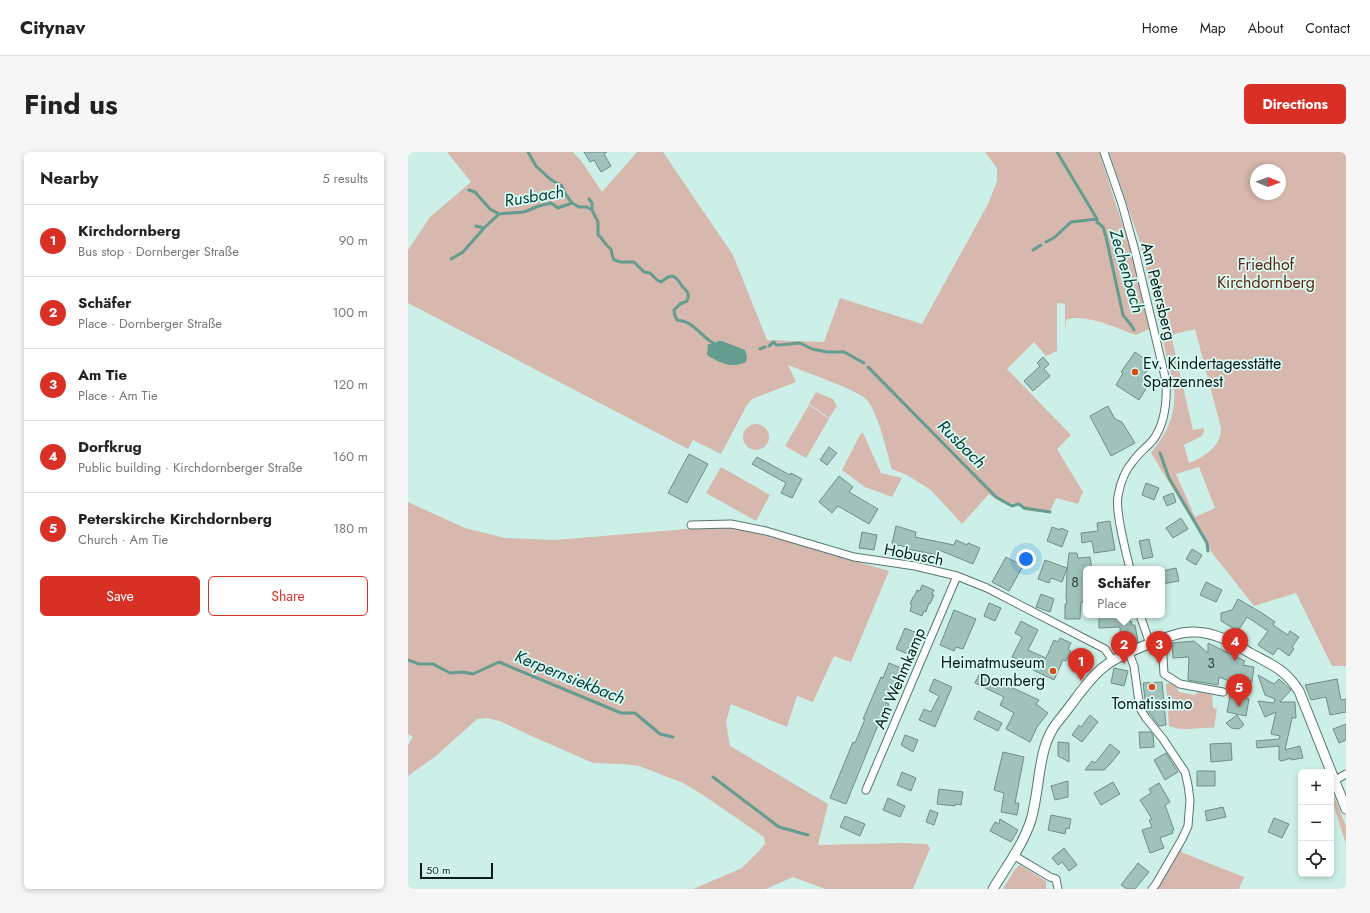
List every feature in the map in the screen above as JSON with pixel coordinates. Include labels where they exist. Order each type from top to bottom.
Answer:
[{"type":"street","name":"Am Petersberg","points":[[1104,152],[1122,204],[1136,252],[1167,390],[1164,414],[1160,427],[1153,439],[1132,461],[1121,480],[1117,498],[1120,522],[1129,566]]},
{"type":"street","name":"Hobusch","points":[[691,525],[731,524],[766,531],[854,557],[915,566],[957,576],[987,588],[1105,649],[1113,661]]},
{"type":"street","name":"Am Wehmkamp","points":[[866,790],[957,576]]},
{"type":"street","points":[[1141,618],[1150,644]]},
{"type":"street","points":[[993,889],[1025,835],[1031,820],[1045,746],[1051,731],[1096,674],[1104,667],[1113,661],[1162,639],[1182,632],[1192,631],[1211,634],[1238,646],[1283,671],[1299,691],[1330,769]]},
{"type":"street","points":[[1162,639],[1164,674],[1180,684],[1223,692]]},
{"type":"street","points":[[1129,654],[1134,666],[1141,710],[1185,772],[1190,800],[1188,826],[1182,839],[1152,889]]},
{"type":"street","points":[[1346,774],[1334,780],[1346,809]]},
{"type":"street","points":[[1013,855],[1056,879],[1058,889]]},
{"type":"green space","points":[[447,152],[573,152],[582,162],[602,192],[637,152],[663,152],[733,255],[767,340],[824,342],[840,298],[922,324],[988,204],[997,181],[997,168],[985,152],[1099,152],[1133,257],[1149,329],[1136,335],[1101,322],[1082,318],[1073,318],[1066,320],[1065,330],[1065,304],[1057,303],[1057,351],[1046,356],[1034,342],[1007,369],[1071,435],[1057,449],[1083,492],[1078,504],[1056,498],[1050,512],[1037,512],[1024,510],[1020,504],[1002,503],[989,494],[962,524],[931,490],[907,475],[892,469],[879,423],[867,400],[862,396],[830,381],[788,365],[796,382],[752,399],[747,405],[721,454],[693,440],[688,449],[408,303],[408,250],[430,217],[471,182]]},
{"type":"green space","name":"Friedhof Kirchdornberg","points":[[1109,152],[1346,152],[1346,666],[1332,666],[1296,593],[1254,606],[1213,554],[1151,453],[1162,438],[1170,423],[1174,407],[1174,388],[1140,242]],"holes":[[[1195,329],[1221,428],[1218,440],[1211,450],[1201,458],[1189,463],[1184,445],[1202,436],[1204,428],[1193,430],[1171,335]],[[1199,467],[1215,508],[1195,517],[1176,474]]]},
{"type":"green space","points":[[816,392],[833,399],[837,406],[829,418],[809,404]]},
{"type":"green space","points":[[809,405],[829,419],[806,458],[785,446]]},
{"type":"green space","points":[[756,424],[765,428],[769,437],[765,446],[756,450],[747,446],[743,437],[747,428]]},
{"type":"green space","points":[[861,433],[863,433],[881,473],[902,478],[892,497],[865,487],[842,470]]},
{"type":"green space","points":[[721,467],[770,495],[756,521],[706,493]]},
{"type":"green space","points":[[408,502],[465,528],[505,538],[555,540],[699,528],[730,527],[800,545],[889,571],[851,662],[834,656],[813,702],[797,696],[787,727],[731,704],[726,722],[730,746],[828,804],[818,845],[901,843],[927,844],[930,848],[913,889],[825,889],[793,877],[766,889],[693,889],[742,868],[765,844],[764,837],[683,783],[639,766],[593,763],[500,721],[486,718],[477,719],[436,756],[408,776],[408,745],[413,737],[408,734]]},
{"type":"green space","points":[[1170,683],[1176,686],[1179,692],[1195,695],[1198,692],[1212,695],[1213,708],[1217,709],[1214,728],[1180,729],[1169,726],[1166,684]]},
{"type":"green space","points":[[1334,796],[1346,826],[1346,844],[1334,806]]},
{"type":"green space","points":[[1187,835],[1181,852],[1244,877],[1239,889],[1156,889]]},
{"type":"green space","points":[[1020,865],[1046,881],[1046,889],[1003,889],[1015,869]]},
{"type":"shaded area","points":[[718,341],[722,341],[745,350],[747,357],[746,362],[730,365],[707,355],[708,344],[714,344]]},
{"type":"building","points":[[584,152],[607,152],[604,154],[611,166],[601,172],[594,160],[590,162]]},
{"type":"building","points":[[1135,352],[1145,359],[1143,363],[1149,367],[1142,379],[1149,384],[1139,400],[1116,385],[1123,373],[1121,372]]},
{"type":"building","points":[[1043,357],[1049,364],[1044,369],[1050,376],[1033,391],[1024,381],[1040,366],[1037,363]]},
{"type":"building","points":[[1108,406],[1115,419],[1122,422],[1135,443],[1111,456],[1090,416]]},
{"type":"building","points":[[829,447],[837,453],[827,465],[820,460]]},
{"type":"building","points":[[689,454],[708,464],[687,503],[668,493]]},
{"type":"building","points":[[757,457],[790,475],[791,473],[802,479],[792,498],[781,493],[786,483],[752,464]]},
{"type":"building","points":[[839,476],[853,487],[849,492],[878,509],[869,524],[838,506],[832,513],[819,502]]},
{"type":"building","points":[[1146,483],[1159,488],[1154,500],[1142,495]]},
{"type":"building","points":[[1173,493],[1176,502],[1167,506],[1163,497]]},
{"type":"building","points":[[1181,518],[1188,529],[1173,538],[1166,528]]},
{"type":"building","points":[[1110,521],[1115,550],[1094,553],[1092,541],[1082,543],[1081,533],[1098,531],[1097,523]]},
{"type":"building","points":[[896,526],[916,532],[915,537],[954,545],[956,540],[967,545],[968,543],[980,548],[973,564],[939,550],[938,555],[907,549],[907,547],[892,544]]},
{"type":"building","points":[[1052,527],[1060,530],[1061,528],[1068,531],[1062,547],[1047,541]]},
{"type":"building","points":[[862,532],[877,535],[874,550],[859,548]]},
{"type":"building","points":[[1149,539],[1153,557],[1143,559],[1139,541]]},
{"type":"building","points":[[1192,549],[1202,555],[1196,565],[1186,559]]},
{"type":"building","points":[[1069,553],[1077,553],[1078,558],[1090,557],[1092,566],[1083,566],[1083,602],[1081,602],[1080,619],[1065,619],[1065,604],[1067,604],[1067,570]]},
{"type":"building","points":[[1006,557],[1023,566],[1009,591],[992,582]]},
{"type":"building","points":[[1045,560],[1067,568],[1062,582],[1051,578],[1049,583],[1038,579]]},
{"type":"building","points":[[1176,568],[1179,581],[1165,583],[1165,570]]},
{"type":"building","points":[[1206,582],[1222,590],[1216,602],[1200,595]]},
{"type":"building","points":[[922,585],[934,590],[932,595],[934,595],[926,612],[924,611],[922,616],[910,611],[912,605],[910,604],[917,590],[920,591]]},
{"type":"building","points":[[1041,594],[1054,599],[1050,612],[1036,607]]},
{"type":"building","points":[[1238,599],[1275,622],[1273,625],[1288,635],[1290,631],[1299,637],[1292,647],[1294,649],[1289,656],[1278,648],[1273,655],[1258,645],[1268,631],[1247,617],[1238,631],[1221,621],[1221,613],[1232,610]]},
{"type":"building","points":[[989,603],[1001,608],[995,621],[984,616]]},
{"type":"building","points":[[954,610],[976,619],[963,649],[956,647],[954,651],[940,645]]},
{"type":"building","points":[[1099,618],[1131,618],[1131,625],[1135,625],[1138,642],[1121,645],[1120,627],[1099,628]]},
{"type":"building","points":[[1021,621],[1038,630],[1028,650],[1046,658],[1054,640],[1058,642],[1060,638],[1071,643],[1068,649],[1071,651],[1066,661],[1063,660],[1054,680],[1033,670],[1034,668],[1012,657],[1022,637],[1015,633]]},
{"type":"building","points":[[905,628],[917,633],[911,651],[910,650],[908,654],[896,649]]},
{"type":"building","points":[[1194,641],[1208,653],[1208,643],[1245,661],[1243,665],[1254,667],[1252,682],[1248,682],[1247,688],[1219,677],[1218,685],[1188,680],[1189,657],[1173,658],[1172,643]]},
{"type":"building","points":[[889,663],[901,668],[886,703],[889,704],[880,726],[878,725],[846,804],[830,798],[853,742],[855,743],[865,719],[863,719],[881,677],[883,678]]},
{"type":"building","points":[[1114,668],[1128,671],[1124,686],[1111,683]]},
{"type":"building","points":[[980,673],[1039,700],[1036,704],[1048,713],[1037,727],[1030,742],[1006,729],[1014,713],[1000,705],[1004,697],[975,683]]},
{"type":"building","points":[[1258,675],[1274,684],[1279,679],[1291,690],[1280,702],[1295,702],[1296,718],[1292,718],[1285,750],[1300,746],[1303,758],[1291,760],[1291,758],[1282,761],[1279,760],[1279,746],[1257,748],[1256,741],[1279,739],[1280,736],[1271,734],[1276,712],[1265,717],[1258,701],[1274,703],[1275,699],[1265,695]]},
{"type":"building","points":[[934,679],[952,687],[935,727],[919,720],[924,709],[931,712],[939,696],[929,691]]},
{"type":"building","points":[[1337,679],[1341,700],[1346,699],[1346,712],[1330,715],[1326,697],[1311,700],[1305,685]]},
{"type":"building","points":[[1162,682],[1166,725],[1159,726],[1146,708],[1143,683]]},
{"type":"building","points":[[1230,696],[1249,699],[1246,716],[1227,712]]},
{"type":"building","points":[[978,711],[1002,723],[998,731],[974,719]]},
{"type":"building","points":[[1090,715],[1098,722],[1082,742],[1072,735],[1079,725],[1081,727]]},
{"type":"building","points":[[1237,715],[1244,725],[1239,729],[1231,728],[1226,723]]},
{"type":"building","points":[[1346,724],[1346,740],[1339,743],[1333,729]]},
{"type":"building","points":[[1139,732],[1151,732],[1153,735],[1154,747],[1140,748]]},
{"type":"building","points":[[905,735],[918,740],[913,752],[901,745]]},
{"type":"building","points":[[1058,742],[1069,743],[1069,762],[1058,756]]},
{"type":"building","points":[[1231,743],[1232,760],[1211,762],[1210,744]]},
{"type":"building","points":[[1110,744],[1120,752],[1110,764],[1104,770],[1085,770],[1092,761],[1095,763]]},
{"type":"building","points":[[1003,752],[1024,757],[1015,803],[1019,803],[1017,815],[1001,812],[1004,793],[994,790]]},
{"type":"building","points":[[1166,753],[1178,772],[1165,780],[1154,760]]},
{"type":"building","points":[[1197,771],[1215,771],[1215,786],[1197,786]]},
{"type":"building","points":[[902,772],[916,778],[911,791],[897,785]]},
{"type":"building","points":[[1068,781],[1068,797],[1055,800],[1051,786]]},
{"type":"building","points":[[1113,782],[1120,794],[1101,805],[1094,793]]},
{"type":"building","points":[[1159,783],[1170,802],[1165,805],[1174,830],[1172,831],[1173,833],[1160,838],[1164,848],[1150,853],[1142,830],[1152,827],[1149,820],[1152,819],[1140,800],[1151,793],[1149,789]]},
{"type":"building","points":[[939,789],[963,792],[961,805],[955,804],[955,806],[937,804]]},
{"type":"building","points":[[888,798],[905,806],[900,817],[883,810]]},
{"type":"building","points":[[1223,807],[1226,817],[1207,821],[1205,811]]},
{"type":"building","points":[[930,810],[938,813],[934,825],[926,822]]},
{"type":"building","points":[[1051,815],[1071,819],[1069,829],[1066,828],[1065,834],[1048,830]]},
{"type":"building","points":[[845,816],[865,824],[860,836],[840,827]]},
{"type":"building","points":[[1274,818],[1289,824],[1282,838],[1268,832]]},
{"type":"building","points":[[1000,819],[1018,830],[1011,842],[990,831],[995,822],[999,824]]},
{"type":"building","points":[[1064,848],[1077,865],[1069,871],[1062,862],[1058,865],[1052,858]]},
{"type":"building","points":[[1138,863],[1149,872],[1135,889],[1127,889],[1121,885]]},
{"type":"waterway","name":"Rusbach","points":[[528,152],[536,166],[550,179],[562,186],[564,192],[572,203],[579,207],[587,207],[592,210],[598,222],[598,235],[611,249],[614,260],[621,262],[634,262],[644,272],[650,273],[661,282],[668,277],[673,276],[677,279],[688,292],[687,301],[680,304],[674,310],[677,320],[689,323],[707,339],[717,345]]},
{"type":"waterway","name":"Zechenbach","points":[[1057,152],[1097,219],[1097,222],[1103,227],[1123,315],[1134,330]]},
{"type":"waterway","name":"Rusbach","points":[[469,190],[475,192],[490,209],[499,214]]},
{"type":"waterway","name":"Rusbach","points":[[589,199],[592,203],[592,210]]},
{"type":"waterway","name":"Rusbach","points":[[451,259],[463,252],[484,228],[499,214],[524,212],[551,203],[558,208],[572,203]]},
{"type":"waterway","name":"Zechenbach","points":[[1046,242],[1055,237],[1071,222],[1097,219]]},
{"type":"waterway","name":"Rusbach","points":[[476,226],[484,228]]},
{"type":"waterway","name":"Zechenbach","points":[[1033,250],[1041,245]]},
{"type":"waterway","name":"Rusbach","points":[[769,346],[774,342],[776,345],[800,343],[812,349],[827,352],[844,352],[864,363]]},
{"type":"waterway","name":"Rusbach","points":[[760,349],[765,347]]},
{"type":"waterway","name":"Rusbach","points":[[868,367],[996,497],[1012,506],[1019,504],[1024,508],[1050,512]]},
{"type":"waterway","name":"Zechenbach","points":[[1160,453],[1169,478],[1207,543],[1208,551]]},
{"type":"waterway","name":"Kerpernsiekbach","points":[[408,660],[419,664],[433,664],[450,673],[463,672],[473,674],[499,662],[621,713],[635,713],[660,734],[673,737]]},
{"type":"waterway","name":"Kerpernsiekbach","points":[[713,777],[779,827],[808,835]]},
{"type":"place","name":"Ev. Kindertagesstätte Spatzennest","points":[[1135,372]]},
{"type":"place","name":"Dorfkrug","points":[[1235,661]]},
{"type":"place","name":"Schäfer","points":[[1124,664]]},
{"type":"place","name":"Am Tie","points":[[1159,664]]},
{"type":"place","name":"Heimatmuseum Dornberg","points":[[1053,671]]},
{"type":"place","name":"Kirchdornberg","points":[[1081,681]]},
{"type":"place","name":"Tomatissimo","points":[[1152,687]]},
{"type":"place","name":"Peterskirche Kirchdornberg","points":[[1239,707]]}]
